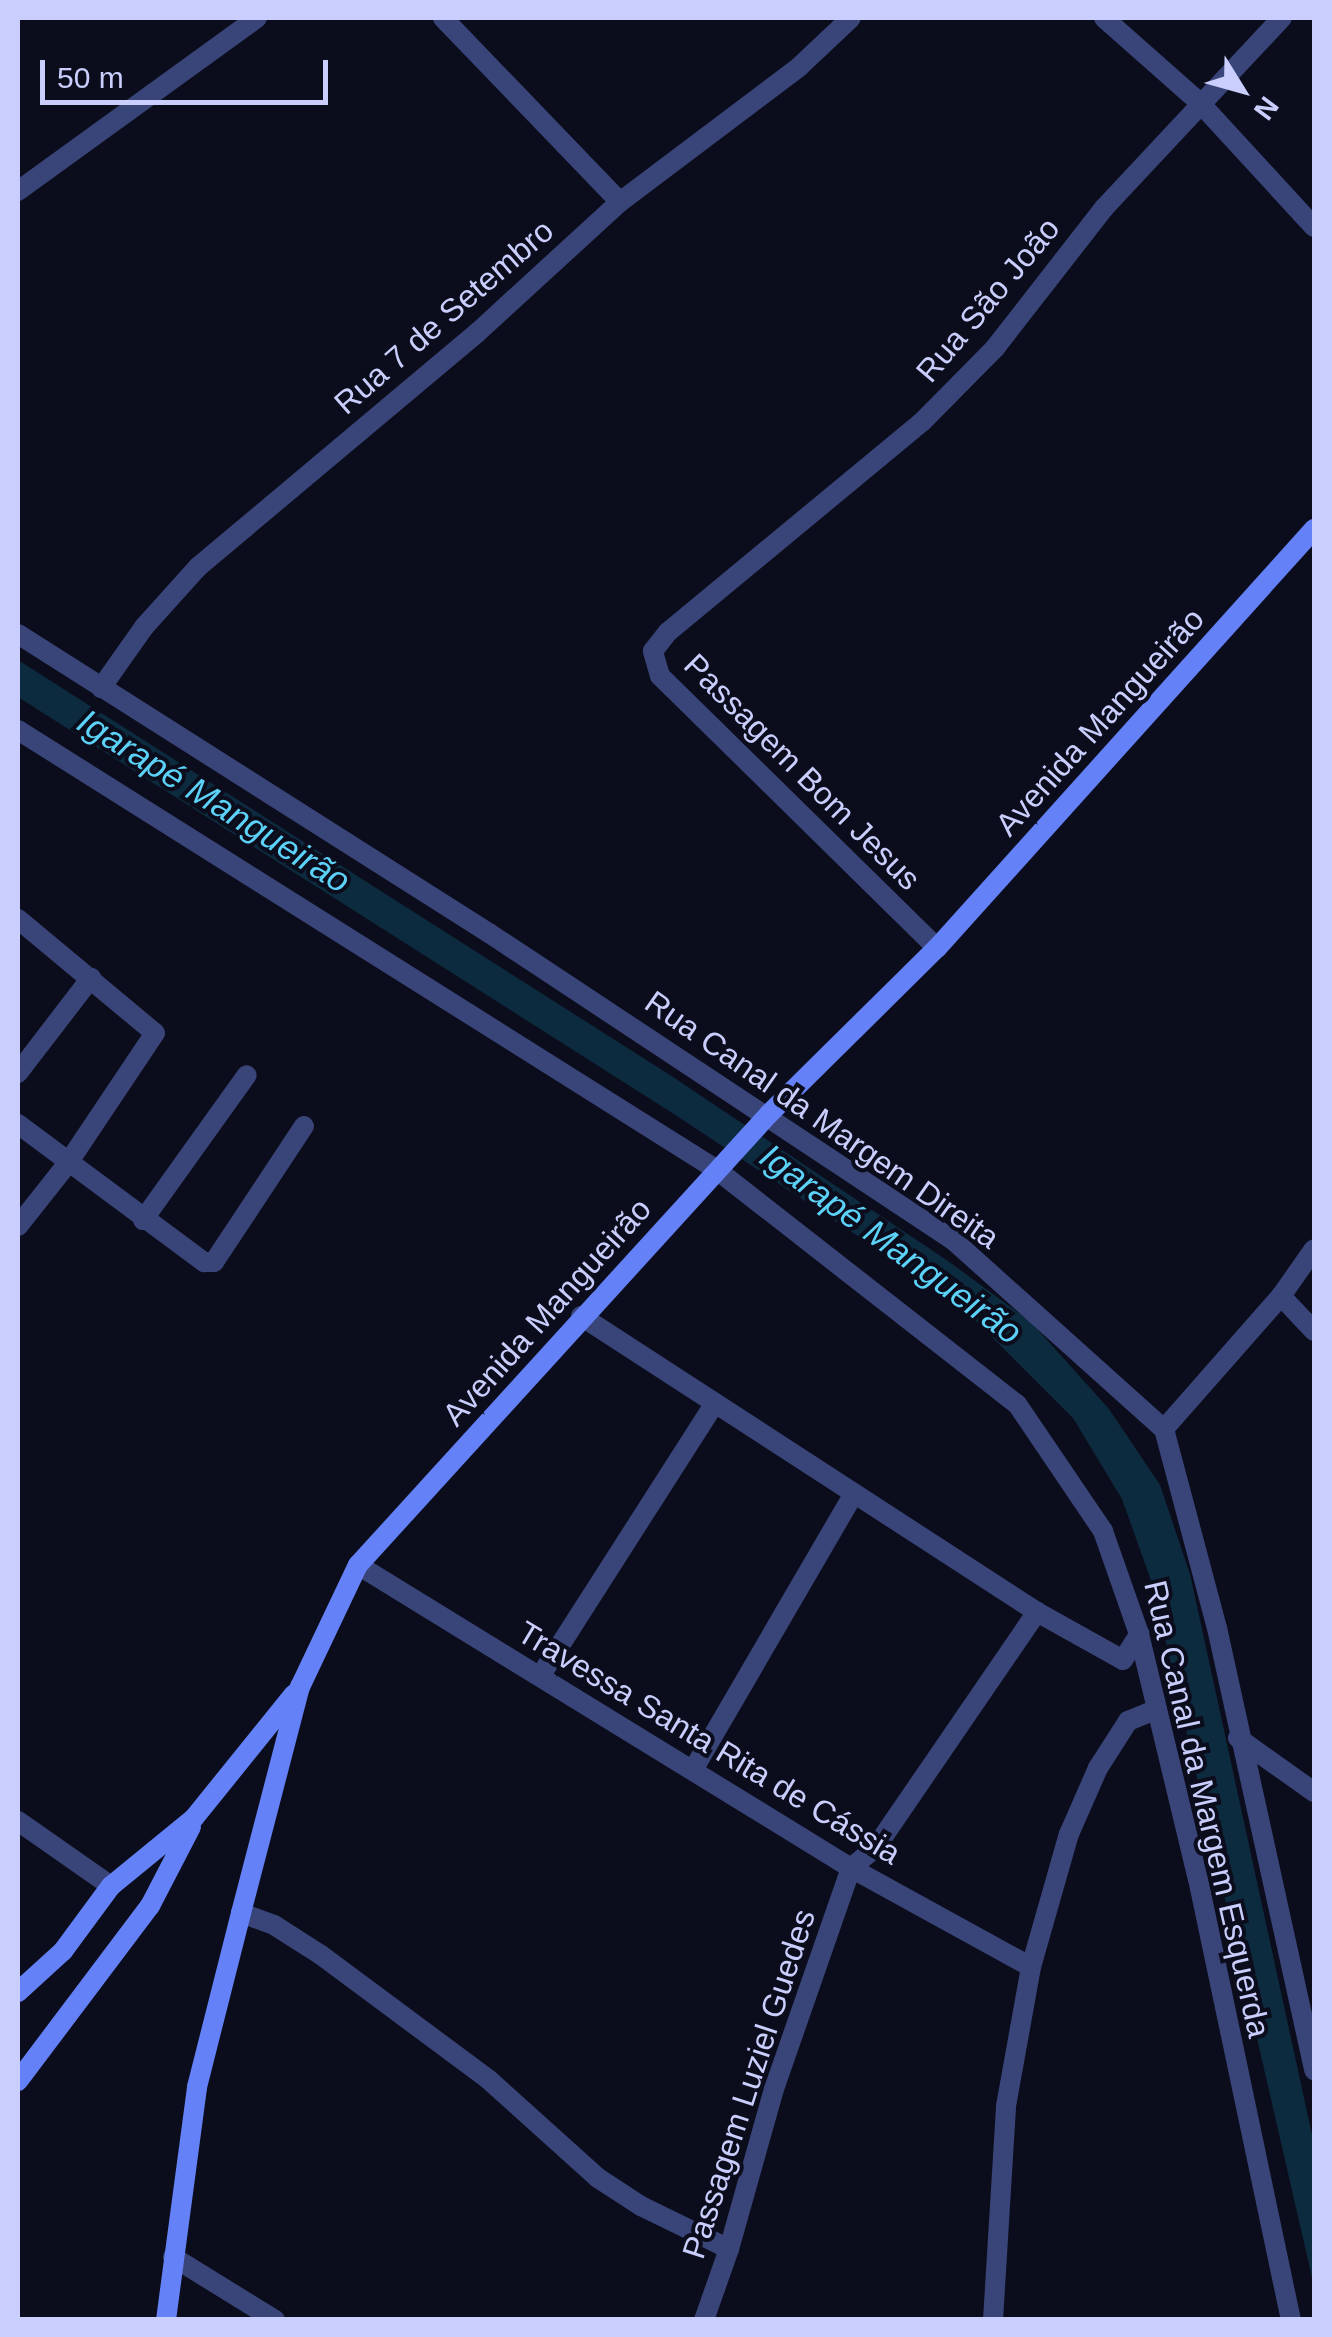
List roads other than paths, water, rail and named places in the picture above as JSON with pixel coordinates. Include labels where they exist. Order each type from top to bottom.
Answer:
[{"type":"street","points":[[18,191],[257,18]]},
{"type":"street","points":[[443,18],[620,202]]},
{"type":"street","name":"Rua 7 de Setembro","points":[[100,688],[144,626],[198,567],[478,332],[620,202],[799,66],[851,18]]},
{"type":"street","points":[[1104,18],[1200,104],[1314,227]]},
{"type":"street","name":"Rua São João","points":[[668,632],[922,422],[996,348],[1104,208],[1282,18]]},
{"type":"street","name":"Avenida Mangueirão","points":[[166,2320],[197,2087],[241,1913],[300,1686],[358,1566],[581,1316],[769,1114],[937,948],[1314,529]]},
{"type":"street","name":"Passagem Bom Jesus","points":[[668,632],[653,652],[653,665],[660,676],[937,948]]},
{"type":"street","name":"Rua Canal da Margem Direita","points":[[18,634],[769,1114],[953,1240],[1164,1430]]},
{"type":"street","name":"Rua Canal da Margem Esquerda","points":[[18,730],[717,1170],[1017,1404],[1103,1531],[1140,1634],[1291,2320]]},
{"type":"street","points":[[18,920],[155,1032],[68,1164],[18,1226]]},
{"type":"street","points":[[18,1073],[91,978]]},
{"type":"street","points":[[144,1220],[247,1074]]},
{"type":"street","points":[[18,1124],[198,1262],[214,1262],[304,1126]]},
{"type":"street","points":[[1314,1249],[1281,1296],[1164,1430],[1208,1589],[1314,2071]]},
{"type":"street","points":[[1281,1296],[1314,1331]]},
{"type":"street","points":[[581,1316],[1037,1612],[1122,1660],[1140,1634]]},
{"type":"street","points":[[541,1675],[716,1403]]},
{"type":"street","points":[[693,1770],[854,1493]]},
{"type":"street","name":"Travessa Santa Rita de Cássia","points":[[358,1566],[851,1868],[1031,1967]]},
{"type":"street","points":[[851,1868],[876,1847],[1037,1612]]},
{"type":"street","points":[[18,2081],[150,1906],[199,1812],[300,1686]]},
{"type":"street","points":[[993,2320],[1006,2106],[1031,1967],[1069,1834],[1098,1768],[1128,1721],[1157,1709]]},
{"type":"street","points":[[1238,1738],[1314,1792]]},
{"type":"street","points":[[18,1992],[63,1951],[111,1886],[199,1812]]},
{"type":"street","points":[[18,1821],[111,1886]]},
{"type":"street","name":"Passagem Luziel Guedes","points":[[704,2320],[729,2250],[774,2089],[851,1868]]},
{"type":"street","points":[[241,1913],[274,1925],[366,1988],[488,2079],[598,2178],[641,2206],[729,2250]]},
{"type":"street","points":[[173,2257],[275,2320]]},
{"type":"water","name":"Igarapé Mangueirão","points":[[18,660],[673,1077],[948,1261],[1031,1322],[1109,1409],[1160,1485],[1190,1574],[1314,2144],[1314,2286],[1153,1586],[1122,1499],[1073,1418],[962,1307],[900,1264],[677,1116],[18,697]]}]
